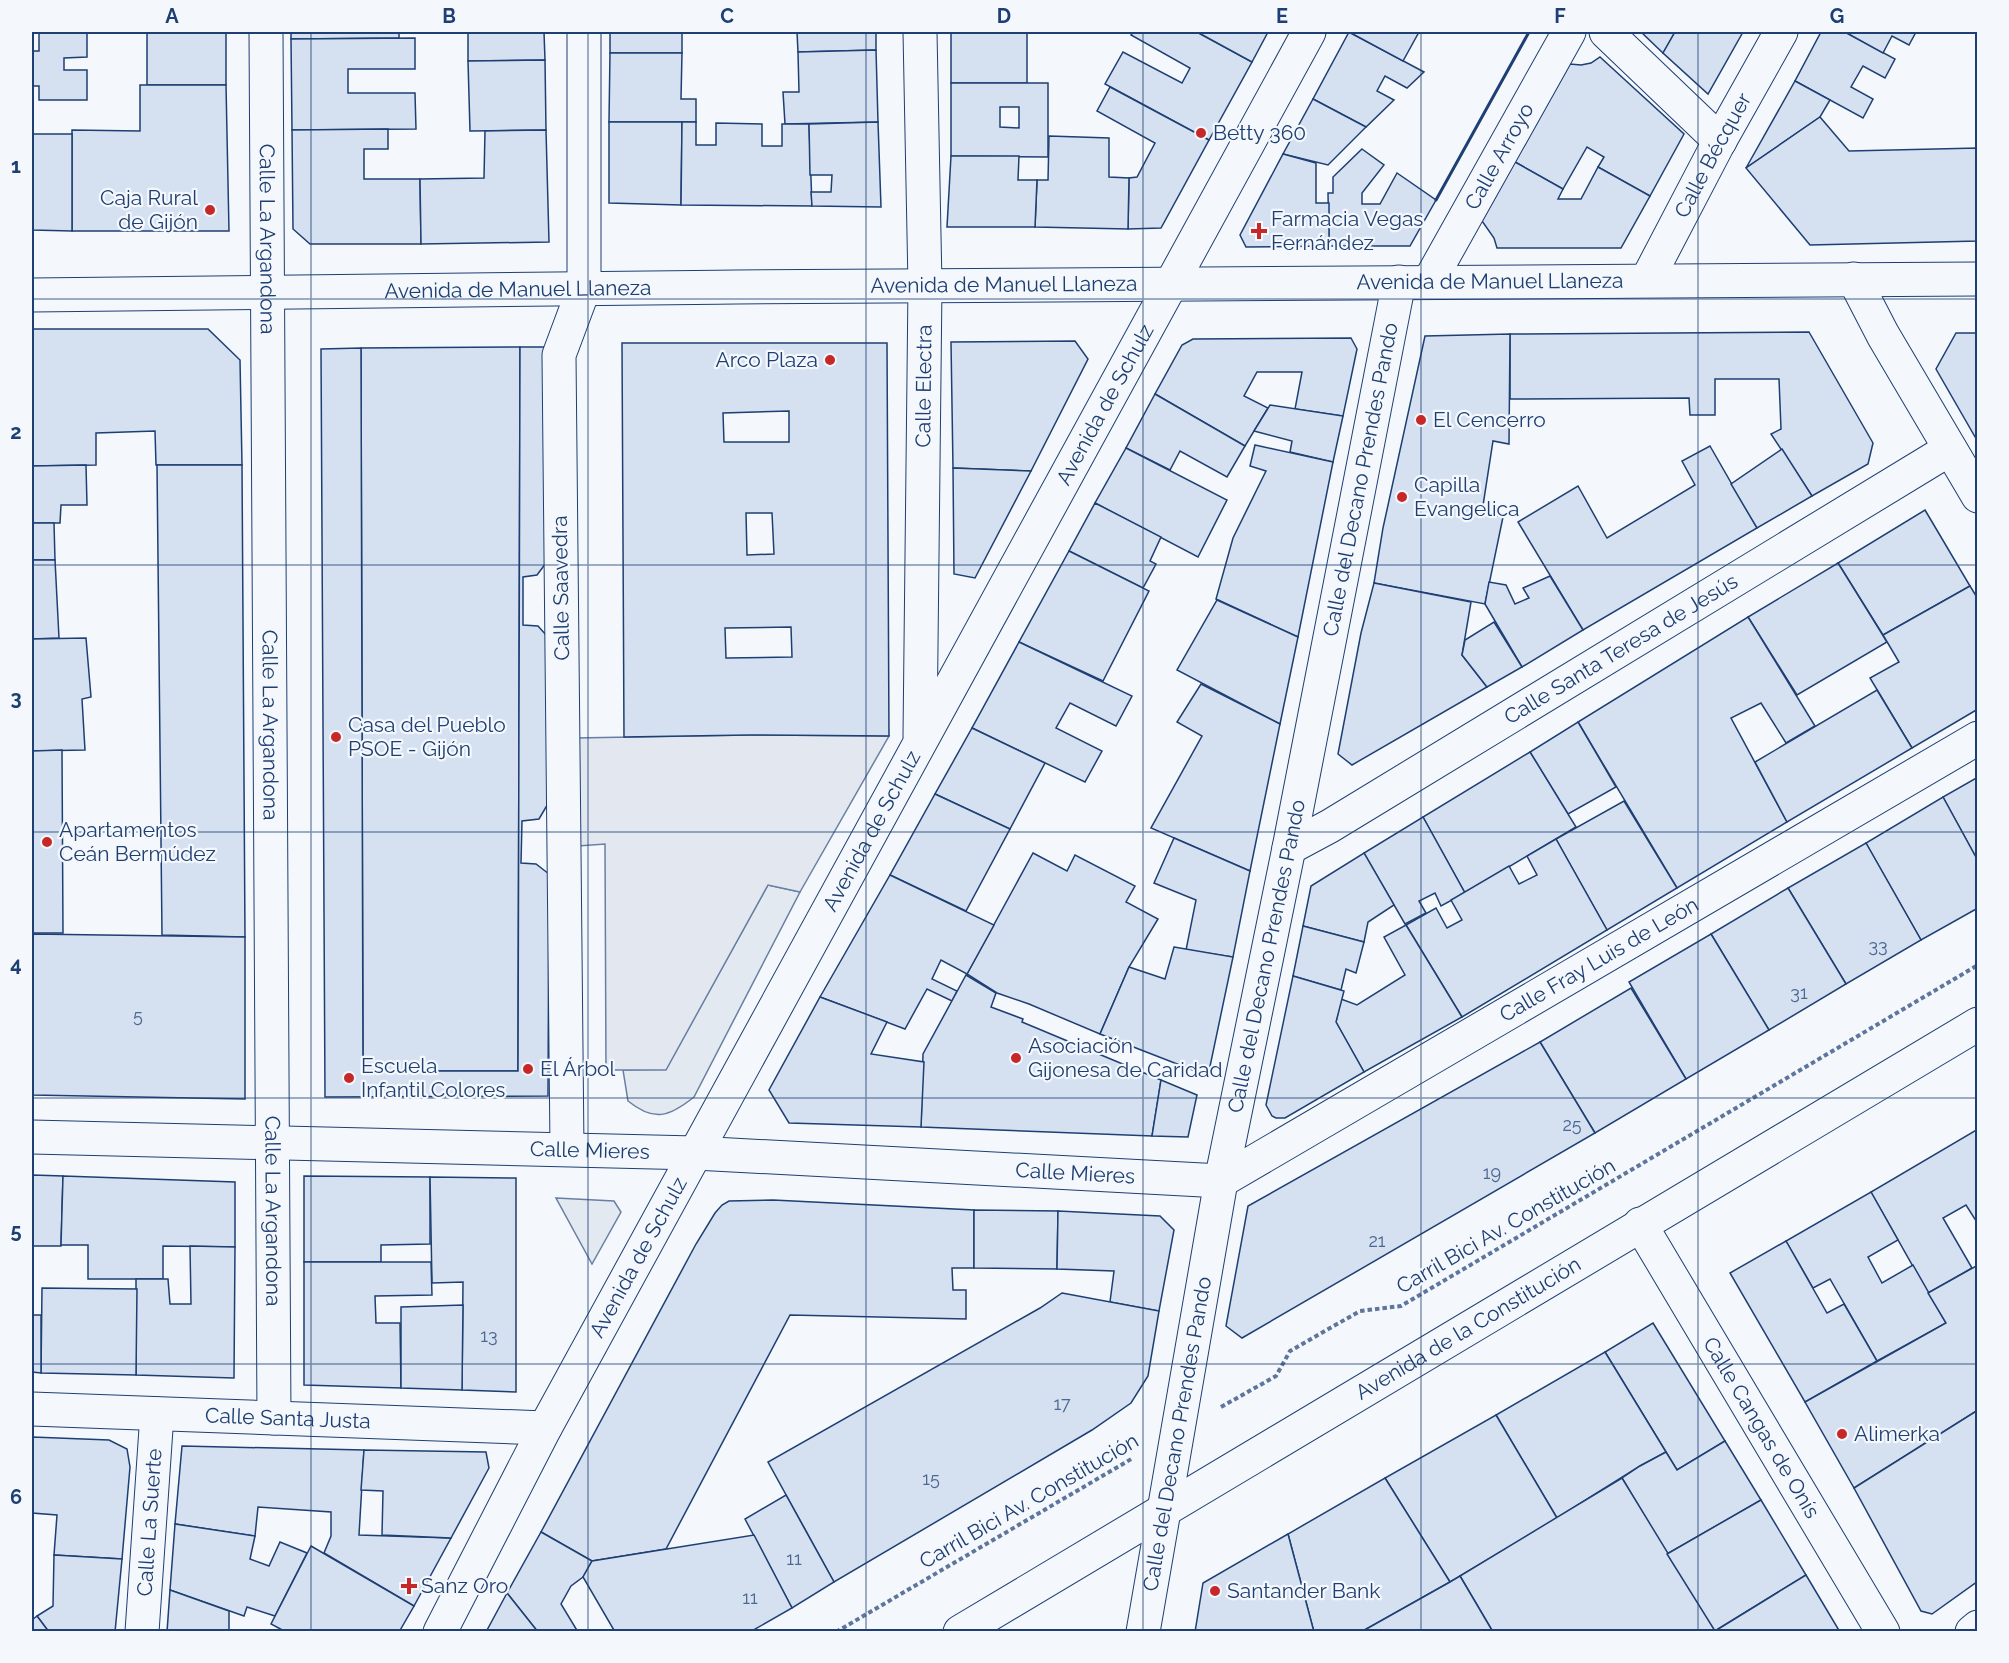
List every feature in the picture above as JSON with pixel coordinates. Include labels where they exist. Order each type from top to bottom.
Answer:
[{"type":"street","name":"Calle La Argandona","points":[[266,32],[274,1418]]},
{"type":"street","name":"Calle Saavedra","points":[[567,1149],[559,355],[584,288],[584,32]]},
{"type":"street","name":"Calle Electra","points":[[920,32],[925,285],[920,740]]},
{"type":"street","name":"Avenida de Schulz","points":[[440,1632],[545,1428],[1309,32]]},
{"type":"street","name":"Calle Arroyo","points":[[1414,282],[1569,32]]},
{"type":"street","points":[[1606,32],[1720,141]]},
{"type":"street","name":"Calle Bécquer","points":[[1647,280],[1720,141],[1781,32]]},
{"type":"street","points":[[1854,279],[1883,335],[1977,496]]},
{"type":"street","name":"Avenida de Manuel Llaneza","points":[[32,295],[925,285],[1977,279]]},
{"type":"street","name":"Calle del Decano Prendes Pando","points":[[1143,1632],[1221,1181],[1289,848],[1414,282]]},
{"type":"street","name":"Calle Santa Teresa de Jesús","points":[[1289,848],[1350,814],[1950,449]]},
{"type":"street","name":"Calle Fray Luis de León","points":[[1221,1181],[1977,738]]},
{"type":"street","name":"Avenida de la Constitución","points":[[960,1632],[1977,1024]]},
{"type":"street","name":"Calle Mieres","points":[[32,1137],[695,1153],[1221,1181]]},
{"type":"street","name":"Calle Cangas de Onís","points":[[1640,1224],[1883,1632]]},
{"type":"street","name":"Calle Santa Justa","points":[[32,1409],[545,1428]]},
{"type":"street","name":"Calle La Suerte","points":[[142,1632],[157,1414]]},
{"type":"street","points":[[1972,1632],[1977,1627]]},
{"type":"path","name":"Carril Bici Av. Constitución","points":[[836,1632],[1276,1376],[1290,1351],[1360,1311],[1401,1306],[1977,965]]},
{"type":"shaded area","points":[[749,735],[889,736],[800,892],[768,885],[666,1070],[606,1070],[605,844],[578,846],[575,738]]},
{"type":"shaded area","points":[[768,885],[800,892],[694,1097],[669,1113],[654,1114],[637,1108],[628,1101],[623,1070],[666,1069]]},
{"type":"shaded area","points":[[556,1198],[614,1201],[621,1212],[592,1264]]},
{"type":"building","points":[[39,32],[87,32],[87,57],[64,58],[64,70],[87,70],[87,100],[39,100],[39,86],[32,86],[32,51],[39,51]]},
{"type":"building","points":[[147,32],[226,32],[226,85],[147,85]]},
{"type":"building","points":[[291,32],[399,32],[399,38],[291,39]]},
{"type":"building","points":[[468,32],[544,32],[545,60],[468,61]]},
{"type":"building","points":[[610,32],[682,32],[682,53],[610,53]]},
{"type":"building","points":[[797,32],[876,32],[876,50],[798,52]]},
{"type":"building","points":[[951,32],[1027,32],[1027,83],[951,83]]},
{"type":"building","points":[[1133,32],[1197,32],[1252,62],[1209,140],[1105,84],[1123,52],[1182,83],[1190,68],[1131,35]]},
{"type":"building","points":[[1197,32],[1268,32],[1252,62]]},
{"type":"building","points":[[1349,32],[1424,72],[1407,88],[1385,76],[1377,91],[1394,100],[1366,127],[1313,99]]},
{"type":"building","points":[[1349,32],[1419,32],[1403,61]]},
{"type":"building","points":[[1641,32],[1675,32],[1663,53]]},
{"type":"building","points":[[1675,32],[1743,32],[1708,94],[1663,53]]},
{"type":"building","points":[[1821,32],[1845,32],[1895,59],[1885,78],[1863,66],[1851,87],[1873,99],[1863,118],[1795,81]]},
{"type":"building","points":[[1845,32],[1916,32],[1909,45],[1892,36],[1883,53]]},
{"type":"building","points":[[415,38],[415,69],[348,69],[348,93],[415,93],[416,129],[292,130],[291,39]]},
{"type":"building","points":[[876,50],[878,122],[785,124],[783,92],[799,92],[798,52]]},
{"type":"building","points":[[610,53],[682,53],[681,99],[696,99],[696,122],[609,122]]},
{"type":"building","points":[[1600,57],[1684,134],[1650,196],[1598,167],[1604,157],[1587,147],[1563,189],[1515,162],[1570,64],[1591,63]]},
{"type":"building","points":[[545,60],[546,130],[470,131],[468,61]]},
{"type":"building","points":[[1795,81],[1830,100],[1820,117],[1746,168]]},
{"type":"building","points":[[951,83],[1048,83],[1048,157],[951,156]],"holes":[[[1000,107],[1019,107],[1019,128],[1000,127]]]},
{"type":"building","points":[[140,85],[226,85],[229,231],[72,231],[72,130],[140,131]]},
{"type":"building","points":[[1110,87],[1209,140],[1161,228],[1128,229],[1129,178],[1137,177],[1155,143],[1097,111]]},
{"type":"building","points":[[1313,99],[1366,127],[1328,165],[1283,154]]},
{"type":"building","points":[[1820,117],[1849,151],[1978,148],[1978,241],[1810,245],[1746,168]]},
{"type":"building","points":[[609,122],[682,122],[681,205],[609,203]]},
{"type":"building","points":[[682,122],[696,122],[696,145],[716,145],[716,123],[762,124],[762,146],[782,146],[782,124],[809,124],[812,206],[681,205]]},
{"type":"building","points":[[878,122],[881,207],[812,206],[811,192],[831,192],[832,175],[810,175],[809,124]]},
{"type":"building","points":[[388,129],[388,149],[364,149],[364,179],[420,179],[421,244],[310,244],[293,229],[292,130]]},
{"type":"building","points":[[546,130],[549,242],[421,244],[420,179],[484,178],[485,131]]},
{"type":"building","points":[[32,134],[72,134],[72,231],[32,230]]},
{"type":"building","points":[[1049,136],[1109,138],[1109,177],[1129,178],[1128,229],[1035,227],[1037,180],[1048,180]]},
{"type":"building","points":[[1362,149],[1384,165],[1362,193],[1362,204],[1380,204],[1397,173],[1436,200],[1410,246],[1329,246],[1328,193],[1333,193],[1333,177]]},
{"type":"building","points":[[1283,154],[1316,163],[1316,203],[1329,203],[1329,246],[1246,247],[1240,235]]},
{"type":"building","points":[[951,156],[1019,156],[1018,180],[1037,180],[1035,227],[947,227]]},
{"type":"building","points":[[1515,162],[1563,189],[1558,199],[1581,199],[1598,167],[1650,196],[1621,248],[1497,248],[1494,238],[1482,221]]},
{"type":"building","points":[[32,329],[208,329],[240,360],[242,465],[156,465],[155,431],[96,433],[96,465],[32,466]]},
{"type":"building","points":[[1809,332],[1873,443],[1868,464],[1812,496],[1771,434],[1781,429],[1779,379],[1715,379],[1715,415],[1690,415],[1689,398],[1510,399],[1510,334]]},
{"type":"building","points":[[1956,333],[1978,333],[1978,442],[1936,369]]},
{"type":"building","points":[[1510,334],[1509,444],[1493,441],[1482,512],[1503,517],[1485,604],[1374,583],[1383,528],[1425,336]]},
{"type":"building","points":[[1351,338],[1357,349],[1343,416],[1295,409],[1302,372],[1257,372],[1244,396],[1268,408],[1245,446],[1155,394],[1182,345],[1193,339]]},
{"type":"building","points":[[1075,341],[1088,359],[1031,471],[953,468],[951,342]]},
{"type":"building","points":[[622,343],[887,343],[889,736],[624,737]],"holes":[[[789,411],[789,442],[724,442],[723,413]],[[746,513],[772,513],[774,554],[747,555]],[[791,627],[792,657],[726,658],[725,628]]]},
{"type":"building","points":[[520,347],[518,1071],[363,1071],[361,348]]},
{"type":"building","points":[[520,347],[550,347],[546,563],[537,575],[523,577],[523,625],[538,626],[547,636],[549,802],[539,819],[522,821],[521,863],[536,864],[549,874],[548,1096],[325,1097],[321,349],[361,348],[363,1071],[518,1071]]},
{"type":"building","points":[[1155,394],[1245,446],[1227,477],[1180,451],[1170,470],[1126,448]]},
{"type":"building","points":[[1270,405],[1343,416],[1333,462],[1290,452],[1292,441],[1254,431]]},
{"type":"building","points":[[1255,445],[1333,462],[1298,637],[1216,599],[1233,538],[1266,471],[1250,466]]},
{"type":"building","points":[[1710,446],[1757,528],[1583,630],[1518,522],[1578,486],[1607,538],[1695,485],[1682,461]]},
{"type":"building","points":[[1126,448],[1227,500],[1198,557],[1095,503]]},
{"type":"building","points":[[1782,449],[1812,496],[1757,528],[1731,484]]},
{"type":"building","points":[[86,465],[87,505],[61,505],[60,523],[32,523],[32,466]]},
{"type":"building","points":[[157,465],[242,465],[245,937],[162,935]]},
{"type":"building","points":[[953,468],[1031,471],[975,578],[954,574]]},
{"type":"building","points":[[1095,503],[1161,537],[1150,561],[1156,564],[1143,588],[1069,551]]},
{"type":"building","points":[[1925,510],[1970,586],[1883,635],[1838,563]]},
{"type":"building","points":[[32,523],[54,523],[55,560],[32,560]]},
{"type":"building","points":[[1069,551],[1149,591],[1103,681],[1019,642]]},
{"type":"building","points":[[32,560],[55,560],[59,638],[32,639]]},
{"type":"building","points":[[1838,563],[1887,642],[1797,695],[1748,617]]},
{"type":"building","points":[[1550,576],[1583,630],[1522,667],[1485,604],[1489,582],[1506,585],[1515,604],[1529,598],[1523,588]]},
{"type":"building","points":[[1374,583],[1471,602],[1462,655],[1487,687],[1352,765],[1338,754],[1361,633]]},
{"type":"building","points":[[1970,586],[1978,599],[1978,709],[1912,748],[1870,678],[1899,662],[1883,635]]},
{"type":"building","points":[[1217,600],[1298,637],[1280,724],[1177,670]]},
{"type":"building","points":[[1748,617],[1815,726],[1786,743],[1761,703],[1731,718],[1787,822],[1677,888],[1578,722]]},
{"type":"building","points":[[1494,622],[1522,667],[1487,687],[1462,655],[1465,640]]},
{"type":"building","points":[[86,638],[91,697],[82,699],[85,750],[32,751],[32,639]]},
{"type":"building","points":[[1019,642],[1132,696],[1116,726],[1070,703],[1056,728],[1102,751],[1085,782],[972,728]]},
{"type":"building","points":[[1201,684],[1280,724],[1250,871],[1151,828],[1202,736],[1177,722]]},
{"type":"building","points":[[1877,690],[1912,748],[1787,822],[1755,762]]},
{"type":"building","points":[[1578,722],[1616,787],[1568,814],[1530,752]]},
{"type":"building","points":[[972,728],[1045,763],[1010,829],[935,794]]},
{"type":"building","name":"Apartamentos Ceán Bermúdez","points":[[62,750],[63,933],[32,933],[32,751]]},
{"type":"building","points":[[1530,752],[1576,827],[1465,893],[1423,817]]},
{"type":"building","points":[[1978,777],[1978,861],[1943,797]]},
{"type":"building","points":[[935,794],[1010,829],[966,911],[890,875]]},
{"type":"building","points":[[1943,797],[1978,861],[1978,908],[1921,940],[1866,843]]},
{"type":"building","points":[[1624,801],[1677,888],[1607,930],[1556,839]]},
{"type":"building","points":[[1423,817],[1465,893],[1441,906],[1435,893],[1419,901],[1426,913],[1405,924],[1364,853]]},
{"type":"building","points":[[1174,838],[1250,871],[1233,957],[1186,950],[1196,900],[1154,883]]},
{"type":"building","points":[[1556,839],[1607,930],[1462,1017],[1406,925],[1436,908],[1447,928],[1462,920],[1451,900],[1509,866],[1519,884],[1537,875],[1527,856]]},
{"type":"building","points":[[1866,843],[1921,940],[1846,984],[1788,888]]},
{"type":"building","points":[[1033,853],[1067,871],[1075,855],[1135,886],[1126,902],[1158,919],[1129,967],[1100,1034],[997,993],[967,974]]},
{"type":"building","points":[[1364,853],[1394,905],[1368,922],[1364,942],[1303,926],[1311,886]]},
{"type":"building","points":[[890,875],[994,925],[967,974],[941,960],[932,979],[957,991],[952,1001],[927,989],[905,1029],[820,997]]},
{"type":"building","points":[[1788,888],[1846,984],[1769,1030],[1711,934]]},
{"type":"building","points":[[1406,925],[1462,1017],[1364,1072],[1336,1022],[1341,999],[1357,1005],[1405,975],[1384,937]]},
{"type":"building","points":[[1303,926],[1364,942],[1356,973],[1346,969],[1341,990],[1293,976]]},
{"type":"building","points":[[32,934],[245,937],[245,1099],[32,1095]]},
{"type":"building","points":[[1711,934],[1769,1030],[1686,1079],[1629,982]]},
{"type":"building","points":[[1174,947],[1233,957],[1208,1076],[1100,1034],[1129,967],[1165,979]]},
{"type":"building","name":"Asociación Gijonesa de Caridad","points":[[966,975],[996,993],[991,1007],[1161,1080],[1152,1136],[921,1127],[923,1054]]},
{"type":"building","points":[[1293,976],[1344,991],[1336,1022],[1364,1072],[1285,1118],[1276,1118],[1272,1116],[1266,1105]]},
{"type":"building","points":[[1631,988],[1686,1079],[1595,1133],[1540,1042]]},
{"type":"building","points":[[820,997],[887,1022],[871,1054],[924,1062],[921,1127],[789,1123],[769,1090]]},
{"type":"building","points":[[1540,1042],[1595,1133],[1242,1338],[1226,1326],[1248,1206]]},
{"type":"building","points":[[1161,1080],[1197,1095],[1188,1137],[1152,1136]]},
{"type":"building","points":[[1978,1129],[1978,1224],[1966,1205],[1943,1218],[1972,1268],[1928,1293],[1871,1192]]},
{"type":"building","points":[[32,1175],[63,1176],[61,1246],[32,1246]]},
{"type":"building","points":[[63,1176],[235,1182],[235,1247],[163,1246],[163,1279],[88,1279],[88,1245],[61,1245]]},
{"type":"building","points":[[304,1176],[430,1177],[430,1244],[381,1245],[381,1262],[304,1262]]},
{"type":"building","points":[[430,1177],[516,1178],[516,1392],[462,1390],[463,1282],[432,1283]]},
{"type":"building","points":[[1871,1192],[1898,1240],[1868,1257],[1882,1283],[1913,1265],[1946,1323],[1877,1361],[1830,1279],[1813,1288],[1786,1241]]},
{"type":"building","points":[[773,1200],[974,1210],[974,1268],[952,1268],[953,1290],[966,1290],[966,1319],[790,1315],[666,1549],[592,1561],[541,1532],[696,1244],[715,1213],[729,1201]]},
{"type":"building","points":[[974,1210],[1058,1211],[1057,1269],[974,1268]]},
{"type":"building","points":[[1058,1211],[1160,1216],[1174,1230],[1159,1311],[1110,1302],[1114,1271],[1057,1269]]},
{"type":"building","points":[[1786,1241],[1827,1313],[1844,1304],[1877,1361],[1805,1402],[1730,1273]]},
{"type":"building","points":[[190,1246],[235,1247],[234,1378],[136,1375],[136,1279],[168,1279],[170,1304],[191,1304]]},
{"type":"building","points":[[304,1262],[431,1262],[432,1295],[375,1296],[376,1323],[400,1323],[401,1388],[304,1385]]},
{"type":"building","points":[[1978,1265],[1978,1410],[1854,1488],[1805,1402],[1946,1323],[1928,1293]]},
{"type":"building","points":[[42,1288],[137,1289],[136,1375],[41,1373]]},
{"type":"building","points":[[1062,1293],[1159,1311],[1148,1376],[1131,1403],[1092,1430],[834,1582],[768,1462],[1040,1308]]},
{"type":"building","points":[[463,1305],[462,1390],[401,1388],[401,1307]]},
{"type":"building","points":[[32,1315],[41,1315],[41,1373],[32,1372]]},
{"type":"building","points":[[1653,1323],[1725,1441],[1677,1470],[1605,1352]]},
{"type":"building","points":[[1605,1352],[1666,1452],[1557,1518],[1496,1415]]},
{"type":"building","points":[[1978,1410],[1978,1581],[1932,1614],[1921,1611],[1854,1488]]},
{"type":"building","points":[[1496,1415],[1557,1518],[1450,1582],[1385,1478]]},
{"type":"building","points":[[32,1437],[109,1440],[127,1449],[130,1467],[122,1559],[54,1555],[57,1515],[32,1513]]},
{"type":"building","points":[[1725,1441],[1761,1500],[1667,1554],[1622,1478],[1666,1452],[1677,1470]]},
{"type":"building","points":[[182,1446],[364,1450],[359,1535],[451,1538],[414,1606],[324,1553],[331,1536],[331,1512],[258,1507],[255,1536],[175,1524]]},
{"type":"building","points":[[364,1450],[486,1452],[489,1468],[451,1538],[382,1535],[383,1491],[361,1490]]},
{"type":"building","points":[[1385,1478],[1450,1582],[1361,1632],[1314,1632],[1288,1534]]},
{"type":"building","points":[[1622,1478],[1716,1632],[1493,1632],[1460,1576]]},
{"type":"building","points":[[786,1495],[834,1582],[792,1608],[745,1519]]},
{"type":"building","points":[[1761,1500],[1806,1575],[1715,1631],[1667,1554]]},
{"type":"building","points":[[175,1524],[255,1536],[250,1559],[269,1566],[280,1542],[307,1553],[275,1616],[247,1607],[244,1616],[170,1590]]},
{"type":"building","points":[[541,1532],[592,1561],[583,1577],[571,1586],[561,1604],[578,1632],[538,1632],[507,1593]]},
{"type":"building","points":[[1288,1534],[1314,1632],[1195,1632],[1203,1583]]},
{"type":"building","points":[[754,1535],[792,1608],[750,1632],[615,1632],[583,1577],[592,1561]]},
{"type":"building","points":[[311,1546],[414,1606],[399,1632],[286,1632],[271,1624]]},
{"type":"building","points":[[54,1555],[122,1559],[115,1632],[49,1632],[37,1616],[53,1606]]},
{"type":"building","points":[[1806,1575],[1840,1632],[1715,1631]]},
{"type":"building","points":[[1460,1576],[1493,1632],[1361,1632],[1450,1582]]},
{"type":"building","points":[[170,1590],[229,1611],[229,1632],[167,1632]]},
{"type":"building","points":[[507,1593],[538,1632],[486,1632]]},
{"type":"building","points":[[37,1616],[49,1632],[32,1632],[32,1620]]},
{"type":"wall","points":[[1436,200],[1529,32]]},
{"type":"place","name":"Betty 360","points":[[1201,133]]},
{"type":"place","name":"Caja Rural de Gijón","points":[[210,210]]},
{"type":"place","name":"Farmacia Vegas Fernández","points":[[1259,231]]},
{"type":"place","name":"Arco Plaza","points":[[830,360]]},
{"type":"place","name":"El Cencerro","points":[[1421,420]]},
{"type":"place","name":"Capilla Evangelica","points":[[1402,497]]},
{"type":"place","name":"Casa del Pueblo PSOE - Gijón","points":[[336,737]]},
{"type":"place","name":"Apartamentos Ceán Bermúdez","points":[[47,842]]},
{"type":"place","name":"Asociación Gijonesa de Caridad","points":[[1016,1058]]},
{"type":"place","name":"El Árbol","points":[[528,1069]]},
{"type":"place","name":"Escuela Infantil Colores","points":[[349,1078]]},
{"type":"place","name":"Alimerka","points":[[1842,1434]]},
{"type":"place","name":"Sanz Oro","points":[[409,1586]]},
{"type":"place","name":"Santander Bank","points":[[1215,1591]]}]
